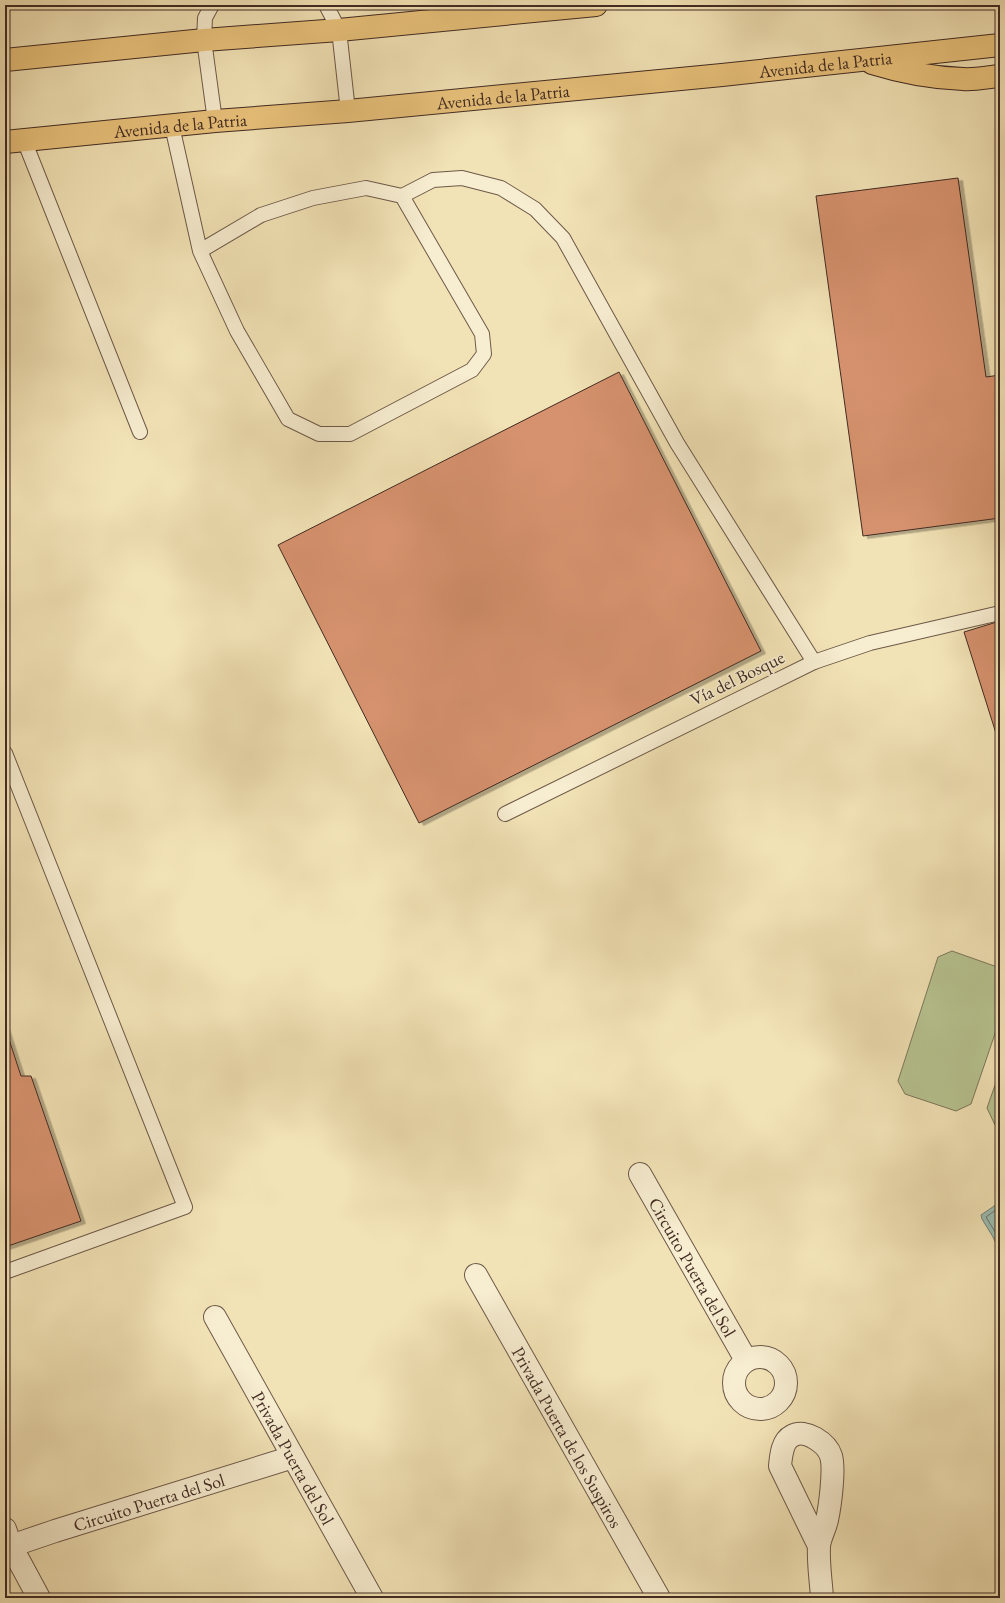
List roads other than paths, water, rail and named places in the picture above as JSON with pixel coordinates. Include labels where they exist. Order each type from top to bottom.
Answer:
[{"type":"main road","points":[[5,60],[204,40],[339,30],[596,5]]},
{"type":"main road","name":"Avenida de la Patria","points":[[14,141],[214,121],[348,111],[722,75],[1000,45]]},
{"type":"main road","points":[[862,59],[890,68],[942,78],[964,80],[1000,76]]},
{"type":"street","name":"Circuito Puerta del Sol","points":[[640,1174],[746,1360]]},
{"type":"street","name":"Privada Puerta de los Suspiros","points":[[476,1275],[659,1598]]},
{"type":"street","name":"Privada Puerta del Sol","points":[[214,1317],[372,1598]]},
{"type":"street","points":[[756,1356],[766,1356],[775,1361],[783,1369],[786,1379],[786,1389],[781,1399],[774,1406],[764,1409],[753,1409],[744,1404],[737,1396],[733,1387],[734,1376],[738,1367],[746,1360],[756,1356]]},
{"type":"street","points":[[774,1406],[792,1435]]},
{"type":"street","points":[[819,1546],[780,1466],[781,1452],[785,1442],[792,1435],[802,1434],[814,1437],[824,1445],[831,1456],[832,1472],[827,1520],[819,1546],[822,1598]]},
{"type":"street","name":"Circuito Puerta del Sol","points":[[7,1541],[55,1531],[294,1457]]},
{"type":"street","points":[[7,1541],[39,1598]]},
{"type":"lane","points":[[212,5],[205,18],[204,40],[214,121]]},
{"type":"lane","points":[[326,5],[339,30],[348,111]]},
{"type":"lane","points":[[172,126],[200,251],[237,331],[288,418],[319,434],[350,434],[472,370],[484,354],[482,334],[402,196]]},
{"type":"lane","points":[[14,141],[140,432]]},
{"type":"lane","points":[[200,251],[261,215],[313,198],[366,188],[402,196],[433,180],[462,178],[501,188],[535,209],[563,238],[677,442],[814,662]]},
{"type":"lane","name":"Vía del Bosque","points":[[505,814],[814,662],[870,644],[1000,614]]},
{"type":"lane","points":[[5,754],[185,1207],[5,1272]]},
{"type":"water","points":[[1000,1202],[1000,1253],[981,1215]]}]
